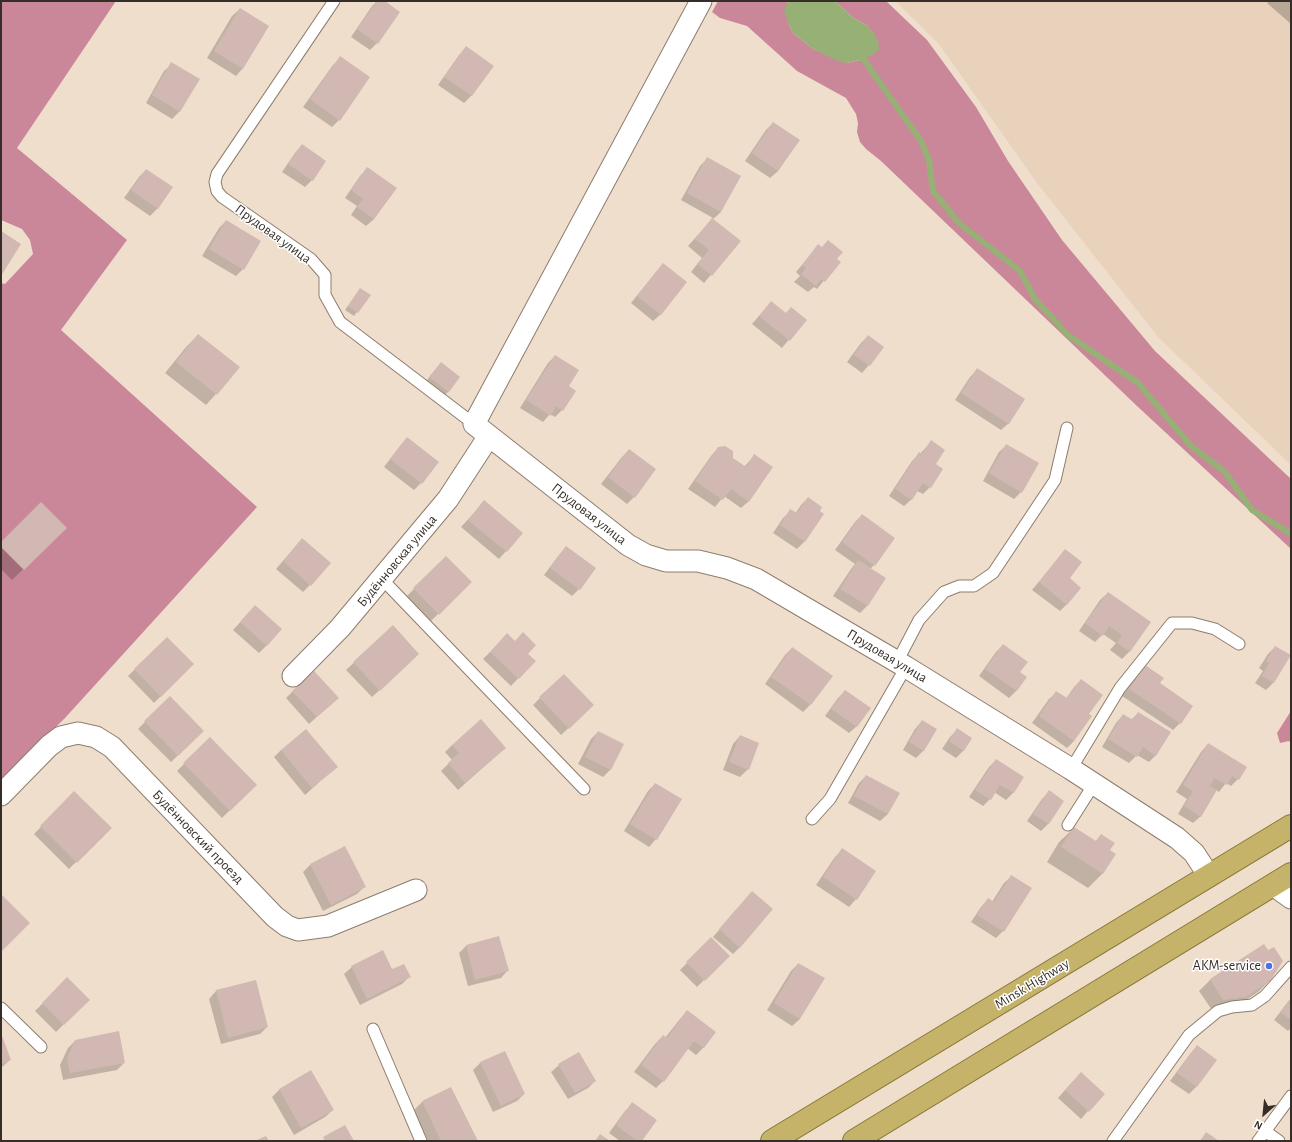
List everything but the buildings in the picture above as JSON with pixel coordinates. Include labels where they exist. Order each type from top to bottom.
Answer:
[{"type":"highway","name":"Minsk Highway","points":[[772,1141],[1291,826]]},
{"type":"highway","points":[[854,1141],[1282,880]]},
{"type":"street","name":"Будённовская улица","points":[[293,676],[340,628],[448,500],[481,430],[700,1]]},
{"type":"street","name":"Прудовая улица","points":[[481,430],[628,545],[646,555],[666,561],[698,561],[727,568],[756,579],[901,664],[1071,769],[1177,838],[1194,853],[1209,876]]},
{"type":"street","name":"Будённовский проезд","points":[[1,795],[49,746],[61,737],[78,732],[96,737],[112,747],[275,917],[287,926],[298,930],[328,926],[416,890]]},
{"type":"street","points":[[1282,880],[1291,898]]},
{"type":"lane","name":"Прудовая улица","points":[[334,1],[217,174],[215,182],[217,191],[222,197],[311,259],[325,276],[325,295],[340,322],[481,430]]},
{"type":"lane","points":[[812,819],[830,799],[901,664],[919,620],[944,592],[959,586],[974,586],[993,574],[1055,480],[1067,428]]},
{"type":"lane","points":[[382,579],[584,789]]},
{"type":"lane","points":[[1071,769],[1120,688],[1172,623],[1192,623],[1215,629],[1239,644]]},
{"type":"lane","points":[[1068,825],[1094,784]]},
{"type":"lane","points":[[1113,1141],[1189,1035],[1218,1011],[1232,1007],[1252,1005],[1265,996],[1291,966]]},
{"type":"lane","points":[[1,1008],[41,1048]]},
{"type":"lane","points":[[373,1029],[421,1141]]},
{"type":"lane","points":[[1258,1141],[1291,1096]]},
{"type":"lane","points":[[1265,1131],[1279,1141]]},
{"type":"shaded area","points":[[1,1],[116,1],[17,148],[127,240],[61,330],[257,507],[65,718],[1,781],[1,283],[5,284],[33,254],[30,240],[22,229],[1,220]]},
{"type":"shaded area","points":[[718,1],[788,1],[789,25],[793,33],[813,49],[847,63],[864,59],[868,26],[852,17],[835,1],[886,1],[927,40],[976,107],[1008,161],[1062,240],[1155,351],[1291,479],[1291,549],[1137,406],[881,161],[866,149],[860,142],[857,132],[858,123],[856,114],[846,98],[797,71],[747,26],[720,18],[712,12]]},
{"type":"shaded area","points":[[788,1],[835,1],[852,17],[868,26],[878,41],[879,50],[864,59],[847,63],[838,61],[813,49],[793,33],[784,11]]},
{"type":"shaded area","points":[[895,1],[1291,1],[1291,465],[1158,337],[1037,183],[938,43]]},
{"type":"shaded area","points":[[1291,711],[1291,743],[1289,741],[1280,743],[1277,733]]},
{"type":"waterway","points":[[858,55],[864,60],[921,141],[929,160],[933,191],[959,223],[1020,271],[1035,299],[1068,335],[1138,383],[1191,446],[1225,472],[1252,510],[1291,534]]},
{"type":"place","name":"AKM-service","points":[[1269,966]]}]
